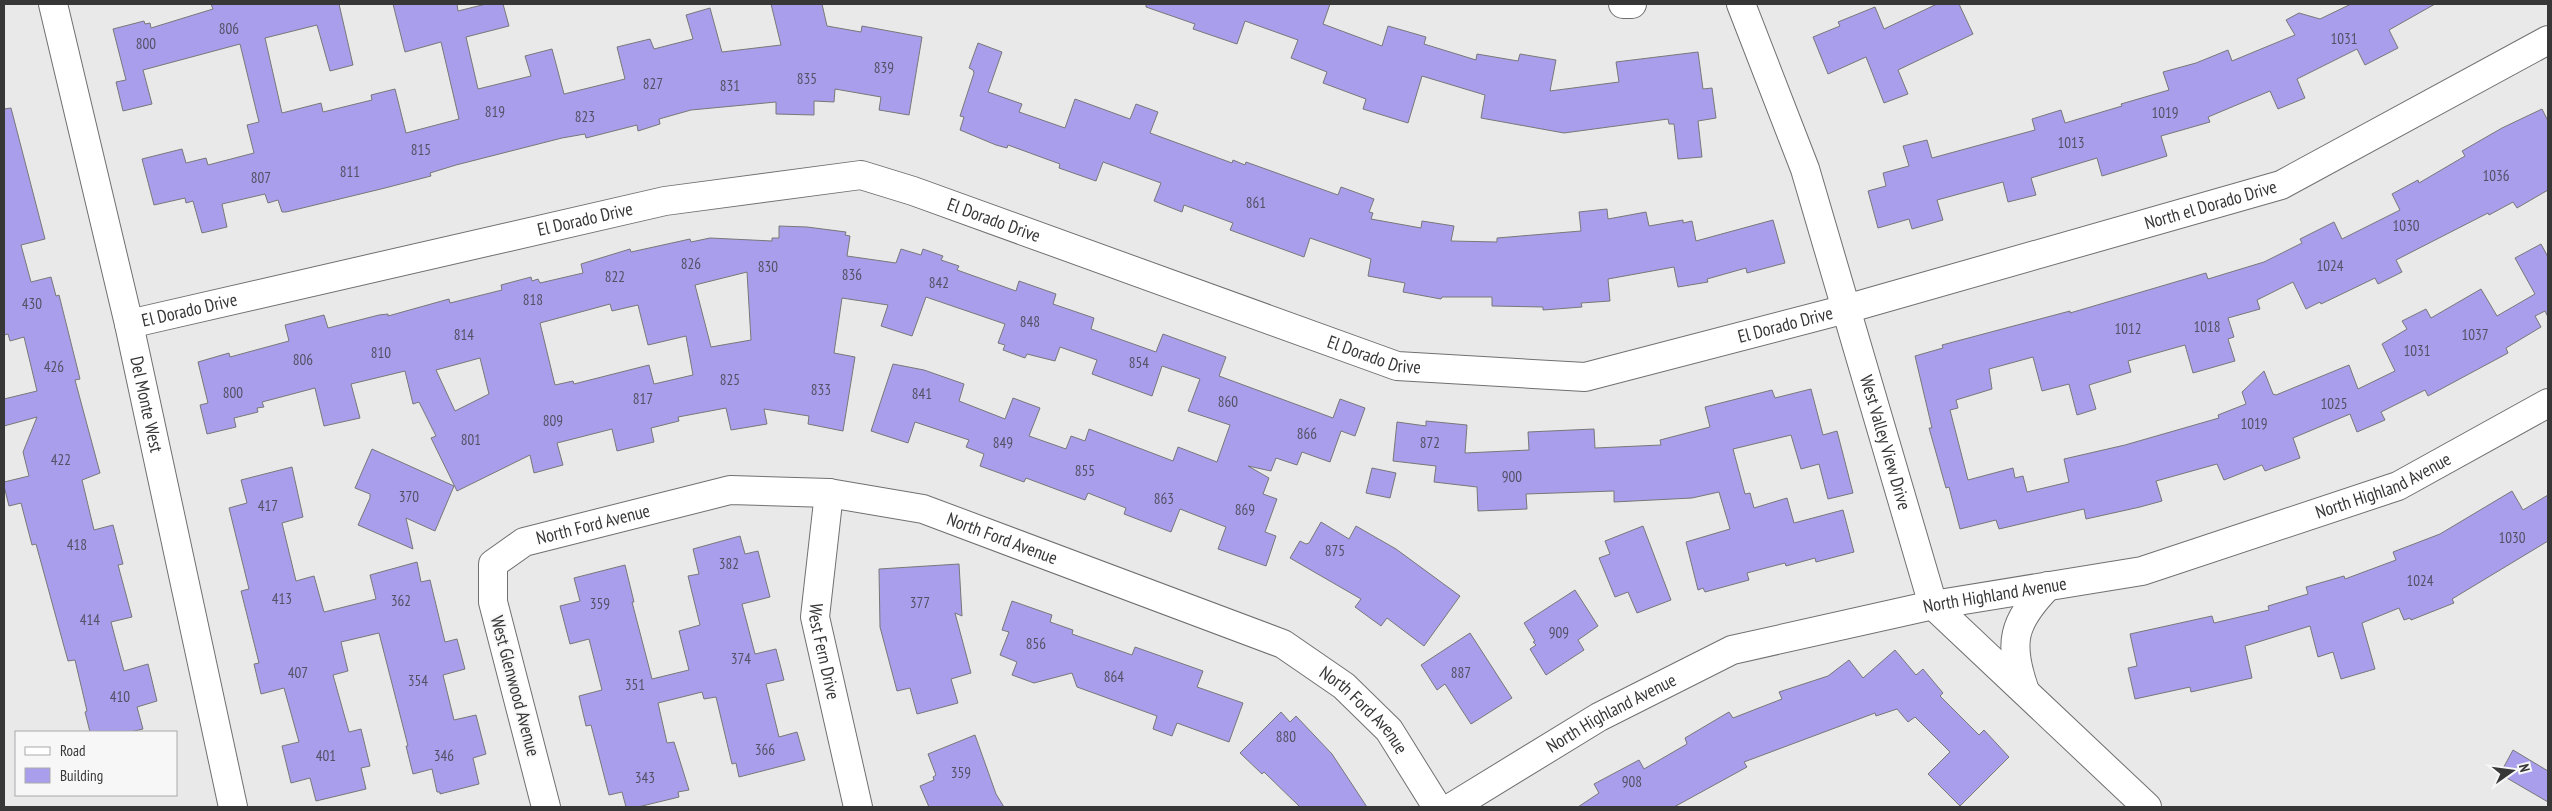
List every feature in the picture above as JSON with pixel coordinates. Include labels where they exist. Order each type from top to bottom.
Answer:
[{"type":"street","name":"Del Monte West","points":[[53,4],[129,324],[233,807]]},
{"type":"street","points":[[1623,4],[1632,4]]},
{"type":"street","name":"West Valley View Drive","points":[[1741,4],[1805,169],[1934,605],[2146,807]]},
{"type":"street","name":"North el Dorado Drive","points":[[1846,309],[2281,185],[2548,40]]},
{"type":"street","name":"El Dorado Drive","points":[[129,324],[665,201],[861,175],[913,191],[1397,366],[1585,377],[1846,309]]},
{"type":"street","name":"North Highland Avenue","points":[[1452,807],[1599,717],[1732,650],[1934,605],[2142,571],[2398,486],[2548,403]]},
{"type":"street","name":"North Ford Avenue","points":[[493,564],[524,542],[730,490],[829,493],[923,509],[1283,644],[1344,686],[1389,730],[1437,807]]},
{"type":"street","name":"West Fern Drive","points":[[829,493],[815,616],[858,807]]},
{"type":"street","name":"West Glenwood Avenue","points":[[493,564],[493,602],[546,807]]},
{"type":"street","points":[[2025,692],[2015,664],[2015,638],[2027,607],[2048,586]]},
{"type":"building","points":[[211,4],[339,4],[353,65],[330,71],[317,25],[265,38],[282,113],[321,103],[323,112],[372,100],[371,95],[395,89],[406,133],[459,119],[441,42],[405,52],[393,4],[457,4],[458,11],[486,4],[503,4],[509,26],[466,37],[478,89],[531,76],[525,56],[552,49],[564,94],[625,79],[617,47],[650,39],[654,49],[693,39],[686,15],[710,8],[722,52],[781,45],[771,4],[822,4],[827,26],[861,32],[862,26],[922,37],[909,115],[879,110],[881,97],[835,89],[834,102],[814,101],[814,115],[776,114],[776,102],[691,110],[659,119],[660,124],[638,131],[637,125],[586,138],[585,134],[562,138],[456,165],[430,173],[431,176],[286,212],[282,212],[278,200],[268,203],[265,194],[222,204],[227,227],[202,233],[193,201],[186,203],[185,198],[154,205],[142,159],[182,149],[186,163],[206,158],[208,165],[254,153],[247,125],[259,122],[240,44],[143,70],[152,104],[123,111],[116,82],[126,80],[113,29],[144,21],[145,24],[150,23],[151,28],[213,9]]},
{"type":"building","points":[[1146,4],[1330,4],[1323,24],[1382,46],[1388,26],[1426,37],[1424,44],[1476,60],[1477,54],[1518,61],[1520,54],[1556,60],[1550,91],[1619,82],[1616,62],[1698,52],[1703,89],[1712,88],[1716,118],[1698,121],[1702,157],[1678,159],[1674,124],[1669,124],[1668,119],[1564,133],[1481,118],[1485,95],[1422,76],[1408,123],[1363,109],[1366,99],[1323,83],[1327,72],[1291,58],[1298,40],[1245,21],[1237,44],[1193,29],[1195,24],[1146,7]]},
{"type":"building","points":[[1937,4],[1959,4],[1973,34],[1898,70],[1908,94],[1884,103],[1866,57],[1828,74],[1813,37],[1840,26],[1838,22],[1875,7],[1884,29]]},
{"type":"building","points":[[2351,4],[2435,4],[2389,30],[2398,48],[2365,65],[2357,49],[2297,79],[2305,98],[2278,109],[2270,91],[2208,117],[2210,122],[2161,136],[2167,156],[2102,176],[2097,158],[2031,178],[2036,195],[2008,202],[2003,182],[1937,200],[1943,220],[1912,229],[1909,219],[1878,228],[1868,191],[1886,186],[1883,173],[1909,166],[1903,146],[1927,140],[1932,158],[2035,130],[2032,119],[2061,110],[2065,123],[2122,106],[2121,104],[2169,90],[2163,72],[2196,63],[2228,50],[2232,61],[2295,35],[2286,20],[2299,13],[2320,19]]},
{"type":"building","points":[[978,43],[1002,52],[988,92],[1022,104],[1019,112],[1065,128],[1075,99],[1130,119],[1136,104],[1158,112],[1150,133],[1232,163],[1233,160],[1245,165],[1246,162],[1338,195],[1341,187],[1374,199],[1369,212],[1373,213],[1371,219],[1421,228],[1422,221],[1454,226],[1451,241],[1497,242],[1497,238],[1581,231],[1579,212],[1607,209],[1608,219],[1646,212],[1649,226],[1683,220],[1683,223],[1692,221],[1696,241],[1773,220],[1785,263],[1747,273],[1746,268],[1707,279],[1708,282],[1678,287],[1674,267],[1608,279],[1610,301],[1581,303],[1582,307],[1543,310],[1543,307],[1492,306],[1492,297],[1442,297],[1441,299],[1403,292],[1405,283],[1368,276],[1371,259],[1310,238],[1304,257],[1230,230],[1233,223],[1184,205],[1182,212],[1154,201],[1161,183],[1103,162],[1096,181],[1059,168],[1060,164],[1008,145],[1007,148],[996,145],[960,130],[964,117],[960,116],[974,73],[969,68]]},
{"type":"building","points":[[11,108],[45,239],[21,245],[31,282],[51,277],[56,296],[59,295],[80,379],[75,380],[100,473],[82,480],[94,530],[113,525],[123,564],[118,565],[132,617],[111,622],[124,671],[148,664],[157,701],[137,707],[143,729],[134,731],[90,731],[75,660],[68,661],[36,544],[32,545],[21,503],[9,506],[4,486],[4,482],[29,476],[23,452],[37,417],[4,426],[4,399],[37,391],[24,337],[10,341],[8,334],[4,335],[4,109]]},
{"type":"building","points":[[2542,109],[2548,121],[2548,190],[2517,208],[2513,202],[2489,215],[2488,213],[2396,260],[2402,272],[2378,284],[2375,278],[2321,304],[2320,302],[2306,309],[2293,282],[2257,300],[2260,309],[2228,318],[2234,337],[2228,339],[2235,361],[2193,373],[2185,345],[2128,361],[2131,372],[2089,385],[2096,409],[2077,415],[2069,384],[2042,391],[2033,357],[1989,369],[1992,389],[1956,400],[1958,408],[1950,410],[1968,480],[2013,468],[2015,478],[2023,476],[2027,492],[2069,482],[2064,459],[2125,445],[2219,418],[2218,415],[2246,404],[2242,392],[2264,371],[2273,394],[2276,395],[2349,365],[2358,389],[2395,371],[2382,344],[2407,329],[2402,321],[2426,309],[2431,318],[2481,289],[2497,316],[2535,294],[2515,258],[2541,244],[2548,257],[2548,317],[2545,311],[2535,316],[2541,327],[2506,348],[2508,353],[2428,396],[2425,390],[2381,412],[2385,420],[2357,432],[2350,414],[2293,438],[2300,458],[2265,471],[2262,465],[2224,480],[2217,464],[2156,481],[2162,501],[2140,507],[2086,519],[2084,509],[1999,529],[1996,520],[1960,529],[1949,487],[1946,488],[1929,428],[1932,428],[1915,356],[1943,348],[1942,345],[2070,311],[2070,313],[2206,273],[2208,279],[2264,262],[2302,243],[2300,239],[2334,222],[2342,239],[2400,210],[2392,194],[2418,180],[2419,183],[2465,156],[2462,151],[2502,128]]},
{"type":"building","points":[[779,226],[807,227],[846,232],[845,235],[850,236],[847,256],[896,263],[901,249],[921,255],[923,249],[943,256],[941,260],[959,266],[957,270],[1016,291],[1019,281],[1056,294],[1053,304],[1094,318],[1091,329],[1156,352],[1163,334],[1226,357],[1219,376],[1333,418],[1340,399],[1365,408],[1355,436],[1341,431],[1330,462],[1302,452],[1297,465],[1276,458],[1271,471],[1248,466],[1269,478],[1263,494],[1277,499],[1265,532],[1276,536],[1266,566],[1218,549],[1226,527],[1180,509],[1171,532],[1124,514],[1126,508],[1088,493],[1085,500],[1026,478],[1024,482],[980,466],[984,454],[966,447],[969,440],[915,422],[908,443],[871,431],[893,364],[924,370],[964,384],[959,401],[1005,419],[1013,398],[1040,408],[1029,436],[1066,449],[1071,436],[1085,441],[1089,429],[1173,461],[1178,447],[1217,462],[1230,425],[1188,411],[1200,379],[1162,366],[1152,396],[1092,374],[1097,360],[1060,347],[1055,361],[1027,354],[1025,358],[1003,350],[1005,345],[998,343],[1005,324],[926,297],[912,336],[881,326],[888,305],[842,298],[834,353],[855,357],[843,431],[808,424],[809,416],[764,409],[767,424],[731,430],[726,408],[678,417],[679,421],[651,428],[654,442],[617,451],[612,429],[557,443],[563,465],[534,473],[530,455],[457,491],[431,438],[436,436],[419,402],[413,404],[405,371],[351,384],[360,418],[324,426],[315,388],[262,402],[264,407],[257,408],[258,412],[234,418],[236,427],[207,434],[200,405],[208,403],[198,362],[229,353],[230,357],[289,341],[285,325],[324,315],[328,328],[379,315],[388,314],[388,316],[449,299],[450,303],[502,290],[501,285],[531,277],[532,281],[538,279],[540,283],[583,273],[581,264],[630,249],[631,252],[690,239],[691,242],[710,238],[772,241],[772,238],[779,238]],"holes":[[[747,272],[751,340],[711,347],[695,285]],[[610,304],[612,311],[638,305],[648,345],[686,336],[693,375],[654,384],[649,365],[574,384],[573,381],[555,385],[540,323]],[[480,358],[489,394],[455,411],[436,370]]]},
{"type":"building","points":[[1811,389],[1823,435],[1837,431],[1853,493],[1828,499],[1819,464],[1801,469],[1791,435],[1733,449],[1745,494],[1750,493],[1754,508],[1787,498],[1794,523],[1843,510],[1854,552],[1816,562],[1815,558],[1786,566],[1785,563],[1747,573],[1749,580],[1705,592],[1703,588],[1698,590],[1686,542],[1730,529],[1719,492],[1692,498],[1614,502],[1614,491],[1526,494],[1527,509],[1478,511],[1477,487],[1434,482],[1436,466],[1393,461],[1397,422],[1426,426],[1426,421],[1467,425],[1465,453],[1529,450],[1528,432],[1594,429],[1595,448],[1661,445],[1660,440],[1710,427],[1705,407],[1772,390],[1775,398]]},
{"type":"building","points":[[372,449],[454,486],[435,531],[406,518],[413,549],[358,525],[370,494],[355,488]]},
{"type":"building","points":[[292,467],[303,517],[282,523],[296,581],[314,576],[324,612],[376,599],[370,575],[417,562],[421,582],[430,580],[445,642],[457,639],[465,669],[443,675],[454,720],[476,715],[486,754],[473,758],[479,784],[440,794],[440,792],[437,792],[432,769],[413,774],[406,746],[408,746],[379,633],[341,642],[348,671],[333,675],[349,732],[361,729],[370,766],[361,768],[366,789],[316,801],[310,778],[291,783],[282,746],[299,742],[284,688],[261,694],[254,664],[259,663],[241,591],[249,589],[229,508],[247,503],[241,480]]},
{"type":"building","points":[[1372,468],[1396,473],[1390,498],[1366,493]]},
{"type":"building","points":[[2512,491],[2523,510],[2548,495],[2548,541],[2452,599],[2454,603],[2411,620],[2410,618],[2404,620],[2399,608],[2362,623],[2375,669],[2341,679],[2333,652],[2318,657],[2310,626],[2245,646],[2252,678],[2191,692],[2190,687],[2135,699],[2128,668],[2137,666],[2130,634],[2212,616],[2214,623],[2269,610],[2268,606],[2308,594],[2306,587],[2344,576],[2345,579],[2396,560],[2393,552],[2440,534]]},
{"type":"building","points":[[1321,522],[1349,539],[1356,526],[1396,549],[1460,596],[1424,646],[1387,618],[1381,626],[1355,607],[1361,599],[1290,558],[1300,541],[1306,544],[1309,543]]},
{"type":"building","points":[[1643,526],[1671,600],[1637,613],[1628,592],[1615,597],[1599,558],[1610,554],[1605,541]]},
{"type":"building","points":[[740,536],[745,554],[758,551],[770,597],[742,604],[755,654],[776,649],[784,680],[766,684],[779,737],[797,732],[805,760],[739,777],[736,763],[732,764],[716,697],[704,699],[702,692],[658,703],[667,743],[674,742],[689,790],[678,792],[679,797],[638,807],[626,807],[622,792],[609,795],[591,725],[586,726],[579,696],[602,690],[589,639],[570,644],[560,606],[580,601],[574,578],[625,565],[634,602],[632,602],[652,679],[689,670],[679,631],[700,625],[688,576],[699,574],[693,549]]},
{"type":"building","points":[[959,564],[962,616],[955,613],[971,673],[951,679],[958,703],[917,714],[910,688],[897,691],[880,627],[879,569]]},
{"type":"building","points":[[1575,590],[1598,626],[1578,640],[1584,650],[1546,675],[1530,649],[1536,645],[1524,623]]},
{"type":"building","points":[[1012,601],[1052,615],[1050,622],[1073,630],[1072,634],[1132,655],[1135,647],[1203,671],[1197,687],[1243,703],[1229,742],[1177,723],[1172,736],[1153,729],[1157,716],[1077,687],[1072,673],[1034,683],[1012,675],[1017,662],[1000,655],[1009,632],[1002,630]]},
{"type":"building","points":[[1470,633],[1512,698],[1471,724],[1445,684],[1437,690],[1421,665]]},
{"type":"building","points":[[1895,650],[1916,675],[1923,669],[1943,693],[1940,696],[1979,735],[1984,730],[2009,757],[1960,806],[1928,774],[1950,752],[1915,717],[1908,722],[1897,709],[1876,716],[1875,713],[1744,762],[1747,767],[1674,807],[1578,807],[1599,793],[1594,784],[1639,760],[1644,769],[1687,744],[1685,738],[1729,712],[1733,718],[1782,699],[1779,692],[1828,676],[1849,660],[1863,678]]},
{"type":"building","points":[[1281,712],[1290,722],[1296,716],[1332,754],[1367,807],[1300,807],[1264,772],[1262,774],[1240,753]]},
{"type":"building","points":[[975,735],[996,794],[1004,807],[929,807],[920,786],[934,780],[933,777],[936,775],[928,754]]},
{"type":"building","points":[[2513,750],[2548,771],[2548,802],[2500,774]]}]
